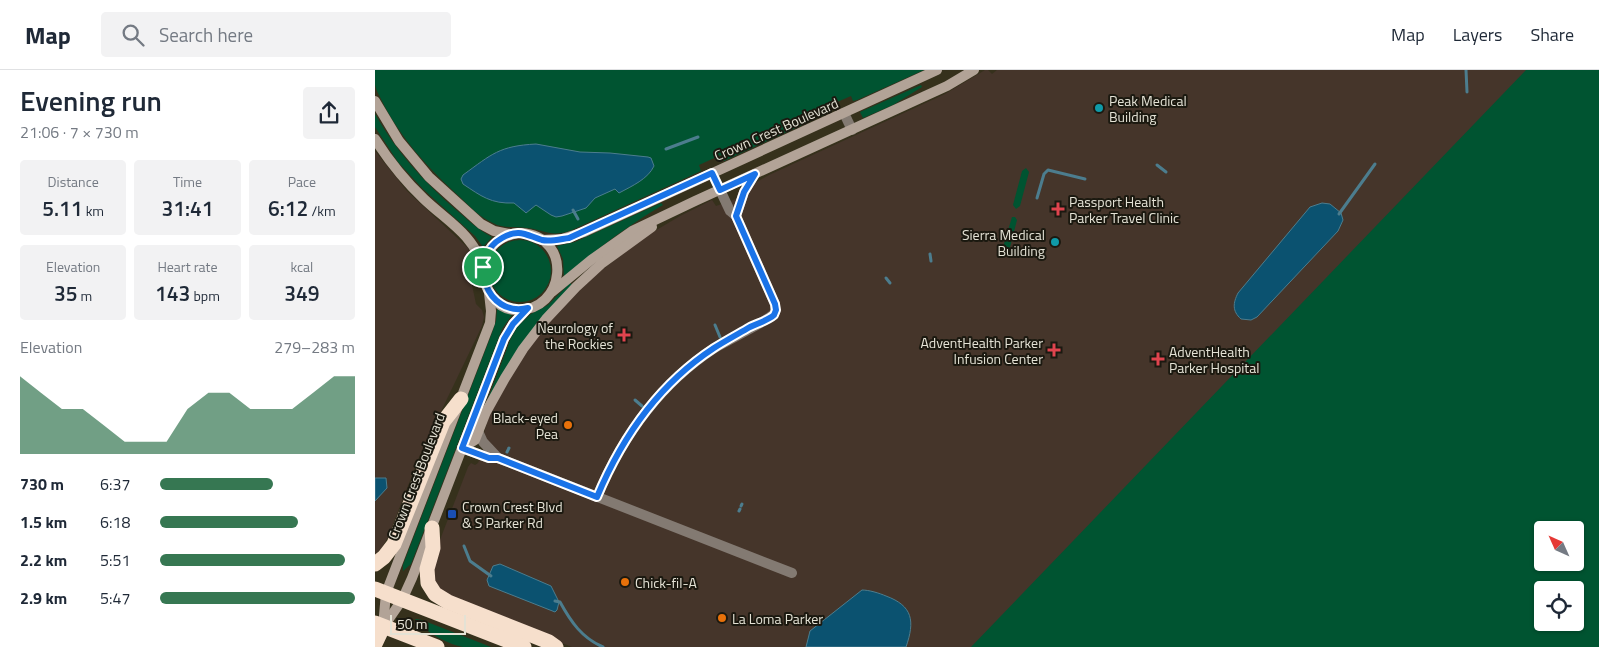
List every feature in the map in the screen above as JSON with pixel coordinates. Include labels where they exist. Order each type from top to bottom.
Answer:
[{"type":"highway","points":[[375,564],[384,557],[394,544],[443,422],[461,398]]},
{"type":"highway","points":[[432,528],[433,548],[426,573],[429,587],[435,594],[448,602],[549,642],[556,647]]},
{"type":"highway","points":[[381,591],[524,647]]},
{"type":"highway","points":[[375,644],[379,625],[437,647]]},
{"type":"main road","name":"Crown Crest Boulevard","points":[[542,240],[558,240],[573,236],[937,70]]},
{"type":"main road","points":[[375,140],[415,190],[471,242],[478,251],[483,267],[484,281],[489,293],[497,302],[507,308],[518,310],[528,308],[540,302],[591,260],[627,235],[720,190],[947,86],[974,70]]},
{"type":"main road","points":[[375,100],[399,141],[429,177],[481,224],[494,231],[511,234],[530,234],[542,240],[552,250],[557,263],[558,278],[552,292]]},
{"type":"main road","points":[[462,448],[475,440],[489,406],[507,374],[523,349],[546,320],[571,292],[601,264],[663,218]]},
{"type":"main road","points":[[483,267],[492,246],[511,234]]},
{"type":"main road","name":"Crown Crest Boulevard","points":[[379,625],[381,591],[490,323],[489,293]]},
{"type":"main road","points":[[379,625],[402,600],[432,528],[504,339],[513,324],[528,308]]},
{"type":"street","points":[[844,113],[852,130]]},
{"type":"street","points":[[597,497],[627,437],[644,413],[667,387],[713,348],[769,319],[775,312],[775,304],[736,216],[730,211],[712,173]]},
{"type":"street","points":[[736,216],[744,192],[755,174]]},
{"type":"street","points":[[478,431],[483,442],[498,458]]},
{"type":"street","points":[[462,448],[489,458],[498,458],[792,574]]},
{"type":"shaded area","name":"AdventHealth Parker Hospital","points":[[985,70],[992,74],[997,70],[1599,70],[1599,647],[572,647],[451,599],[435,588],[433,558],[468,467],[471,463],[475,465],[478,463],[487,440],[484,433],[489,416],[518,363],[548,322],[591,278],[648,235],[712,200],[716,206],[747,195],[755,183],[945,94]]},
{"type":"shaded area","points":[[375,151],[407,191],[468,248],[476,267],[476,278],[472,285],[476,304],[482,310],[484,317],[482,326],[420,455],[388,537],[381,549],[375,554]]},
{"type":"green space","points":[[375,70],[924,70],[857,100],[853,101],[851,96],[821,109],[824,115],[724,161],[721,155],[699,165],[701,171],[572,230],[548,233],[523,227],[497,225],[484,218],[472,208],[426,164],[406,140],[376,89]]},
{"type":"green space","points":[[1526,70],[1599,70],[1599,647],[971,647]]},
{"type":"green space","points":[[921,85],[922,87],[893,105],[863,118],[860,112]]},
{"type":"green space","points":[[375,114],[392,141],[421,176],[468,220],[492,237],[483,247],[475,236],[423,189],[398,162],[375,127]]},
{"type":"green space","points":[[1026,168],[1029,172],[1020,206],[1016,209],[1013,205],[1022,171]]},
{"type":"green space","points":[[661,203],[663,205],[612,239],[564,278],[563,259],[557,246],[575,242]]},
{"type":"green space","points":[[1012,217],[1015,217],[1017,220],[1008,255],[1004,257],[1001,254]]},
{"type":"green space","points":[[514,240],[526,240],[542,249],[549,259],[551,271],[549,283],[542,293],[526,302],[514,302],[503,297],[494,288],[489,277],[489,265],[494,254],[503,245]]},
{"type":"green space","points":[[570,283],[572,285],[487,401],[511,338],[518,326],[531,314],[548,305]]},
{"type":"green space","points":[[497,309],[512,315],[502,329],[411,564],[403,571],[403,565],[492,333]]},
{"type":"green space","points":[[416,619],[491,647],[463,647],[450,643],[425,629]]},
{"type":"water","points":[[536,144],[580,152],[648,157],[651,158],[654,166],[644,178],[619,193],[615,189],[595,198],[586,208],[556,217],[536,205],[526,213],[514,203],[493,201],[481,196],[463,184],[461,179],[463,175],[496,152],[523,145]]},
{"type":"water","points":[[1322,203],[1330,204],[1341,213],[1343,220],[1338,231],[1257,317],[1251,320],[1241,319],[1234,307],[1238,293],[1310,207]]},
{"type":"water","points":[[375,478],[386,478],[387,488],[375,501]]},
{"type":"water","points":[[500,564],[551,586],[559,602],[557,610],[555,612],[489,586],[487,580],[493,566]]},
{"type":"water","points":[[862,590],[874,592],[895,600],[907,610],[911,622],[906,647],[806,647],[810,631]]},
{"type":"waterway","points":[[1466,70],[1467,92]]},
{"type":"waterway","points":[[666,149],[698,137]]},
{"type":"waterway","points":[[1339,214],[1375,164]]},
{"type":"waterway","points":[[1157,165],[1166,172]]},
{"type":"waterway","points":[[1037,198],[1044,174],[1048,170],[1085,179]]},
{"type":"waterway","points":[[573,210],[578,219]]},
{"type":"waterway","points":[[930,254],[931,261]]},
{"type":"waterway","points":[[886,278],[890,283]]},
{"type":"waterway","points":[[715,325],[720,337]]},
{"type":"waterway","points":[[635,400],[642,406]]},
{"type":"waterway","points":[[507,452],[509,448]]},
{"type":"waterway","points":[[464,546],[470,561],[491,576]]},
{"type":"waterway","points":[[555,601],[560,602],[573,623],[583,634],[603,647]]},
{"type":"place","name":"Peak Medical Building","points":[[1099,108]]},
{"type":"place","name":"Passport Health Parker Travel Clinic","points":[[1058,209]]},
{"type":"place","name":"Sierra Medical Building","points":[[1055,242]]},
{"type":"place","name":"Neurology of the Rockies","points":[[624,335]]},
{"type":"place","name":"AdventHealth Parker Infusion Center","points":[[1054,350]]},
{"type":"place","name":"AdventHealth Parker Hospital","points":[[1158,359]]},
{"type":"place","name":"Black-eyed Pea","points":[[568,425]]},
{"type":"place","name":"Crown Crest Blvd & S Parker Rd","points":[[452,514]]},
{"type":"place","name":"Chick-fil-A","points":[[625,582]]},
{"type":"place","name":"La Loma Parker","points":[[722,618]]},
{"type":"route","points":[[712,173],[720,190],[755,174],[744,192],[736,216],[776,310],[769,319],[713,348],[667,387],[644,413],[627,437],[597,497],[498,458],[489,458],[462,448],[504,339],[513,324],[528,308],[511,310],[497,302],[487,289],[483,267],[489,250],[499,240],[511,234],[530,234],[542,240],[562,239],[584,232],[712,173]]}]
